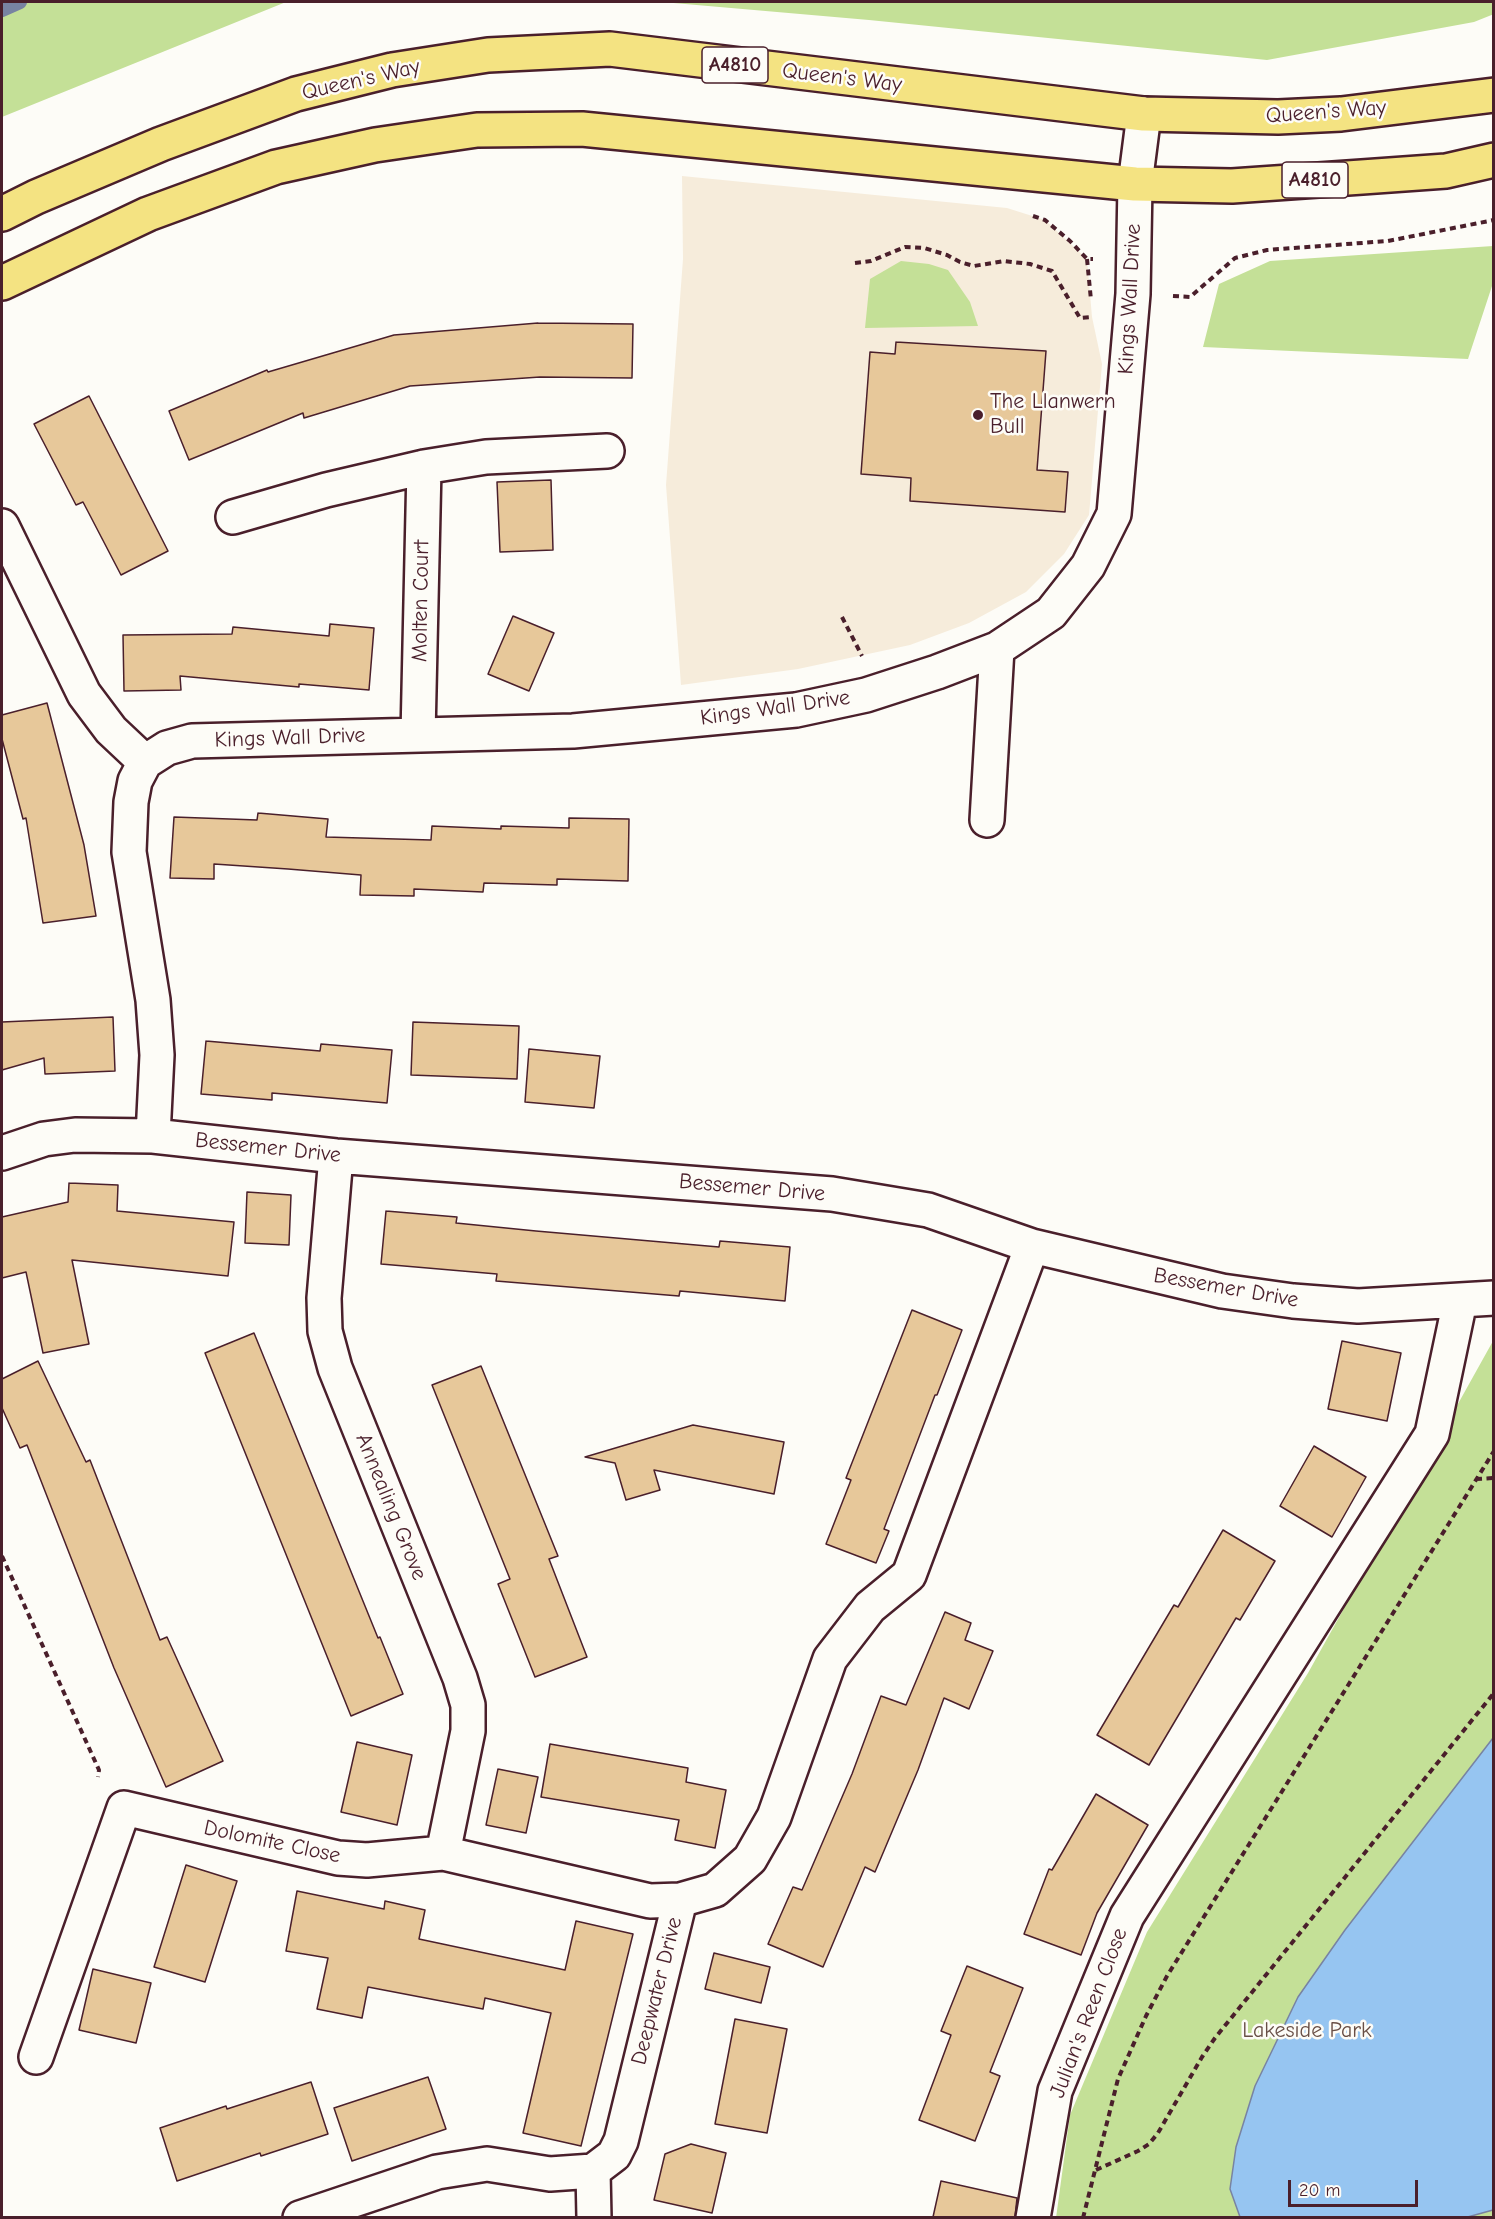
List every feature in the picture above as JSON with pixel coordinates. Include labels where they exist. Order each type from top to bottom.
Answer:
[{"type":"main road","name":"Queen's Way","points":[[2,214],[36,197],[161,144],[296,94],[392,70],[488,55],[610,49],[1144,114],[1278,117],[1330,114],[1494,95]]},
{"type":"main road","name":"A4810","points":[[2,283],[148,214],[276,166],[375,146],[477,130],[582,129],[1136,184],[1232,186],[1446,171],[1494,160]]},
{"type":"street","name":"Kings Wall Drive","points":[[145,762],[167,748],[192,741],[573,731],[796,710],[866,696],[997,649],[1051,613],[1088,566],[1114,514],[1133,294],[1136,184],[1144,114]]},
{"type":"street","points":[[233,518],[326,490],[424,467],[486,457],[607,451]]},
{"type":"street","name":"Molten Court","points":[[418,735],[424,467]]},
{"type":"street","points":[[2,526],[84,694],[111,730],[145,762],[135,781],[130,802],[129,852],[153,1000],[157,1055],[153,1136]]},
{"type":"street","points":[[987,820],[997,649]]},
{"type":"street","name":"Bessemer Drive","points":[[2,1153],[44,1139],[75,1135],[153,1136],[336,1156],[832,1194],[928,1210],[1032,1246],[1222,1291],[1293,1301],[1358,1306],[1494,1298]]},
{"type":"street","name":"Annealing Grove","points":[[336,1156],[324,1298],[325,1331],[335,1368],[456,1667],[468,1705],[468,1731],[443,1853]]},
{"type":"street","name":"Deepwater Drive","points":[[593,2171],[614,2155],[621,2141],[680,1900],[715,1890],[750,1859],[774,1817],[830,1659],[870,1607],[909,1575],[1032,1246]]},
{"type":"street","name":"Julian's Reen Close","points":[[1033,2217],[1055,2091],[1127,1916],[1432,1434],[1460,1300]]},
{"type":"street","name":"Dolomite Close","points":[[36,2057],[124,1808],[338,1858],[376,1859],[443,1853],[650,1901],[680,1900]]},
{"type":"street","points":[[300,2217],[437,2172],[487,2164],[550,2174],[593,2171],[594,2217]]},
{"type":"path","points":[[1026,214],[1045,220],[1087,259],[1091,305]]},
{"type":"path","points":[[1133,294],[1190,297],[1235,258],[1267,250],[1388,241],[1494,220]]},
{"type":"path","points":[[855,262],[871,261],[905,246],[924,248],[975,266],[1004,261],[1030,264],[1052,271],[1080,318],[1092,317]]},
{"type":"path","points":[[1087,259],[1098,259]]},
{"type":"path","points":[[1083,2217],[1118,2079],[1167,1976],[1494,1451]]},
{"type":"path","points":[[1476,1479],[1494,1478]]},
{"type":"path","points":[[2,1556],[99,1770],[98,1779]]},
{"type":"path","points":[[1095,2170],[1149,2144],[1158,2133],[1215,2038],[1494,1694]]},
{"type":"shaded area","points":[[682,176],[1007,208],[1045,220],[1087,259],[1092,317],[1102,364],[1089,515],[1064,554],[1026,592],[969,623],[910,645],[798,669],[681,685],[666,485],[683,259]]},
{"type":"green space","points":[[2,2],[286,2],[2,117]]},
{"type":"green space","points":[[662,2],[1493,2],[1494,14],[1474,22],[1267,60],[869,20]]},
{"type":"green space","points":[[1493,246],[1493,283],[1468,359],[1203,347],[1219,284],[1270,261]]},
{"type":"green space","points":[[901,261],[929,264],[948,270],[970,302],[978,326],[865,328],[870,279]]},
{"type":"green space","name":"Lakeside Park","points":[[1493,1341],[1493,2217],[1056,2218],[1070,2115],[1147,1932],[1308,1673]]},
{"type":"water","points":[[1493,1738],[1493,2210],[1464,2218],[1240,2217],[1230,2189],[1236,2147],[1255,2086],[1298,1997],[1345,1930]]},
{"type":"building","points":[[538,323],[633,324],[632,378],[540,377],[410,386],[304,418],[303,413],[189,460],[169,411],[267,370],[268,372],[394,335]]},
{"type":"building","points":[[896,342],[1046,351],[1037,470],[1068,472],[1065,512],[910,501],[911,478],[861,474],[870,352],[895,354]]},
{"type":"building","points":[[89,396],[168,551],[121,575],[83,502],[76,505],[34,424]]},
{"type":"building","points":[[551,480],[553,550],[500,552],[497,482]]},
{"type":"building","points":[[513,616],[554,633],[529,691],[488,674]]},
{"type":"building","points":[[330,624],[374,628],[369,690],[299,684],[299,687],[180,676],[181,690],[124,691],[123,635],[232,634],[233,627],[329,636]]},
{"type":"building","points":[[47,703],[84,845],[96,916],[43,923],[26,818],[23,819],[2,739],[2,715]]},
{"type":"building","points":[[258,813],[328,819],[326,837],[431,840],[432,826],[501,829],[501,826],[569,828],[569,818],[629,819],[628,881],[557,879],[557,885],[484,883],[483,892],[414,889],[414,896],[360,895],[361,875],[288,869],[214,864],[214,879],[170,878],[174,817],[257,820]]},
{"type":"building","points":[[113,1017],[115,1071],[45,1074],[44,1058],[2,1070],[2,1022]]},
{"type":"building","points":[[413,1022],[519,1026],[517,1079],[411,1075]]},
{"type":"building","points":[[206,1041],[320,1051],[321,1044],[392,1050],[387,1103],[272,1093],[272,1100],[201,1094]]},
{"type":"building","points":[[529,1049],[600,1056],[594,1108],[525,1102]]},
{"type":"building","points":[[69,1183],[118,1185],[117,1211],[234,1222],[228,1276],[72,1260],[89,1344],[43,1353],[26,1272],[2,1278],[2,1217],[68,1202]]},
{"type":"building","points":[[247,1192],[291,1195],[289,1245],[245,1243]]},
{"type":"building","points":[[386,1211],[457,1217],[456,1223],[536,1231],[719,1247],[720,1241],[790,1247],[785,1301],[680,1291],[679,1296],[496,1281],[497,1274],[381,1264]]},
{"type":"building","points":[[912,1310],[962,1330],[884,1529],[889,1531],[876,1563],[826,1544],[851,1480],[846,1478]]},
{"type":"building","points":[[254,1333],[403,1694],[351,1716],[205,1353]]},
{"type":"building","points":[[1342,1341],[1401,1353],[1387,1421],[1328,1409]]},
{"type":"building","points":[[38,1361],[86,1462],[90,1460],[160,1640],[167,1637],[223,1761],[166,1787],[114,1668],[27,1445],[20,1448],[2,1408],[2,1379]]},
{"type":"building","points":[[481,1366],[558,1556],[549,1559],[587,1657],[535,1677],[498,1584],[510,1579],[432,1385]]},
{"type":"building","points":[[693,1425],[784,1442],[774,1494],[654,1470],[660,1490],[626,1500],[615,1463],[585,1457]]},
{"type":"building","points":[[1314,1446],[1366,1477],[1332,1537],[1280,1506]]},
{"type":"building","points":[[1223,1530],[1275,1561],[1240,1620],[1236,1618],[1149,1765],[1097,1735],[1174,1605],[1178,1607]]},
{"type":"building","points":[[945,1612],[971,1623],[965,1640],[993,1651],[969,1709],[944,1698],[918,1770],[875,1872],[865,1867],[823,1967],[768,1944],[793,1887],[802,1890],[852,1774],[881,1696],[906,1705]]},
{"type":"building","points":[[357,1742],[412,1755],[397,1825],[341,1812]]},
{"type":"building","points":[[550,1744],[688,1768],[686,1782],[726,1790],[715,1848],[675,1840],[679,1820],[541,1797]]},
{"type":"building","points":[[498,1769],[538,1777],[526,1833],[486,1825]]},
{"type":"building","points":[[1096,1794],[1148,1825],[1097,1913],[1081,1955],[1024,1934],[1049,1869],[1052,1870]]},
{"type":"building","points":[[186,1865],[237,1881],[205,1982],[154,1967]]},
{"type":"building","points":[[297,1891],[384,1909],[385,1901],[425,1910],[419,1939],[565,1970],[576,1921],[633,1934],[581,2146],[523,2133],[551,2013],[485,1998],[483,2009],[368,1987],[362,2018],[317,2009],[328,1958],[286,1951]]},
{"type":"building","points":[[714,1953],[770,1967],[761,2003],[705,1989]]},
{"type":"building","points":[[967,1966],[1023,1988],[990,2072],[1000,2076],[975,2141],[919,2120],[951,2035],[941,2031]]},
{"type":"building","points":[[93,1969],[151,1983],[136,2043],[79,2030]]},
{"type":"building","points":[[735,2019],[787,2029],[767,2133],[715,2124]]},
{"type":"building","points":[[428,2077],[446,2129],[352,2161],[334,2108]]},
{"type":"building","points":[[311,2082],[328,2134],[261,2156],[260,2153],[177,2181],[160,2128],[226,2106],[227,2109]]},
{"type":"building","points":[[691,2144],[726,2153],[712,2213],[654,2200],[665,2154]]},
{"type":"building","points":[[941,2181],[1017,2198],[1015,2217],[933,2217]]},
{"type":"waterway","points":[[2,10],[20,2]]},
{"type":"place","name":"The Llanwern Bull","points":[[978,415]]}]
